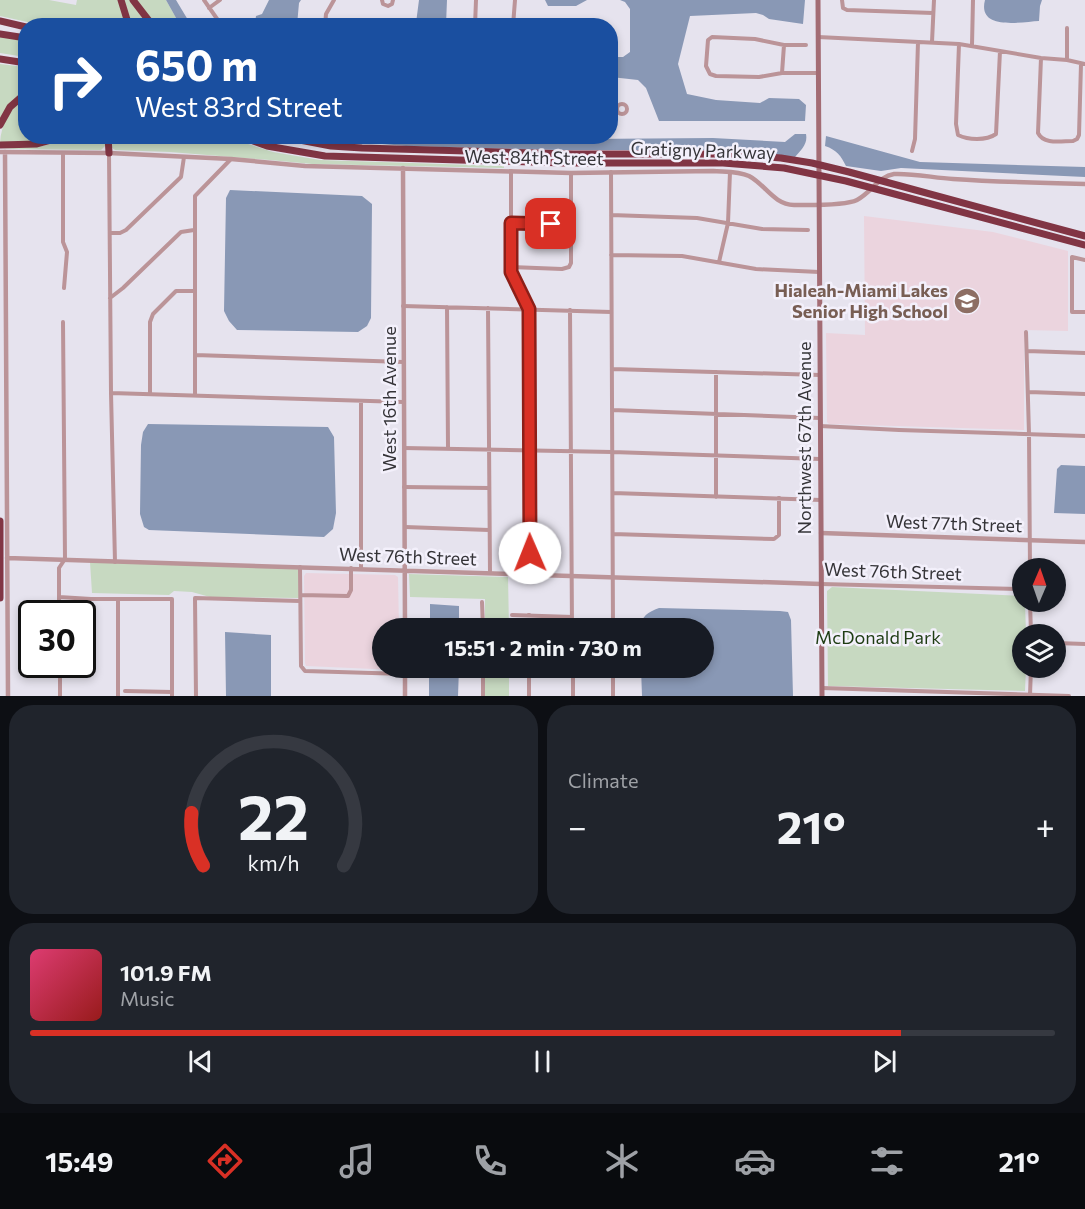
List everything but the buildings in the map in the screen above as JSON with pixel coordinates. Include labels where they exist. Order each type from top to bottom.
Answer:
[{"type":"highway","points":[[121,0],[128,18]]},
{"type":"highway","points":[[133,0],[147,18]]},
{"type":"highway","points":[[0,21],[18,25]]},
{"type":"highway","points":[[0,34],[18,36]]},
{"type":"highway","points":[[0,59],[18,61]]},
{"type":"highway","points":[[0,125],[10,107],[18,100]]},
{"type":"highway","points":[[0,145],[37,144]]},
{"type":"highway","points":[[108,144],[109,153]]},
{"type":"highway","name":"Gratigny Parkway","points":[[262,144],[325,156],[564,163],[723,162],[784,168],[882,191],[1085,245]]},
{"type":"highway","name":"Gratigny Parkway","points":[[325,144],[342,147],[481,152],[731,153],[781,158],[812,163],[1085,236]]},
{"type":"highway","points":[[0,520],[0,598]]},
{"type":"main road","name":"Northwest 67th Avenue","points":[[818,0],[822,696]]},
{"type":"street","points":[[204,0],[216,18]]},
{"type":"street","points":[[209,8],[220,0]]},
{"type":"street","points":[[326,18],[334,0]]},
{"type":"street","points":[[382,0],[383,4],[388,6],[393,0]]},
{"type":"street","points":[[475,18],[476,0]]},
{"type":"street","points":[[514,18],[515,0]]},
{"type":"street","points":[[842,0],[843,8],[847,10],[933,13]]},
{"type":"street","points":[[932,42],[934,0]]},
{"type":"street","points":[[972,45],[973,0]]},
{"type":"street","points":[[1067,28],[1067,60]]},
{"type":"street","points":[[806,45],[784,45],[755,39],[712,37],[708,40],[706,66],[710,74],[716,76],[759,77],[783,73],[818,74]]},
{"type":"street","points":[[818,37],[972,45],[1083,64],[1079,135],[1073,141],[1045,141],[1038,134],[1041,58]]},
{"type":"street","points":[[912,151],[915,139],[918,42]]},
{"type":"street","points":[[958,44],[956,124],[958,135],[963,138],[989,139],[996,134],[1000,51]]},
{"type":"street","points":[[783,73],[784,45]]},
{"type":"street","points":[[2,152],[8,696]]},
{"type":"street","name":"West 84th Street","points":[[2,152],[109,153],[231,159],[304,166],[571,173],[730,172],[748,176],[778,201],[786,204],[849,202],[858,199],[885,177],[899,174],[959,180],[1085,184]]},
{"type":"street","points":[[63,152],[63,242],[67,252],[64,288]]},
{"type":"street","points":[[109,153],[115,562]]},
{"type":"street","points":[[110,233],[120,233],[126,230],[181,177],[184,157]]},
{"type":"street","points":[[195,395],[195,196],[231,159]]},
{"type":"street","name":"West 16th Avenue","points":[[403,168],[405,618]]},
{"type":"street","points":[[511,171],[511,272],[529,309],[531,574]]},
{"type":"street","points":[[610,172],[613,618]]},
{"type":"street","points":[[718,262],[728,223],[730,172]]},
{"type":"street","points":[[511,267],[562,269],[569,267],[571,262],[571,173]]},
{"type":"street","points":[[612,215],[697,218],[762,229],[808,230]]},
{"type":"street","points":[[511,223],[571,225]]},
{"type":"street","points":[[110,298],[181,232],[194,230]]},
{"type":"street","points":[[611,255],[682,256],[756,269],[819,272]]},
{"type":"street","points":[[1085,260],[1072,257],[1072,312],[1085,312]]},
{"type":"street","points":[[150,393],[150,322],[153,314],[176,291],[195,291]]},
{"type":"street","points":[[403,306],[611,312]]},
{"type":"street","points":[[447,307],[448,448]]},
{"type":"street","points":[[488,308],[490,573]]},
{"type":"street","points":[[512,615],[572,617],[570,310]]},
{"type":"street","points":[[63,322],[65,560],[59,568],[59,597],[172,600],[172,694],[125,691]]},
{"type":"street","points":[[1026,332],[1029,392],[1030,558]]},
{"type":"street","points":[[1026,351],[1085,353]]},
{"type":"street","points":[[195,355],[403,362]]},
{"type":"street","points":[[612,369],[820,375]]},
{"type":"street","points":[[716,372],[716,497]]},
{"type":"street","points":[[1029,392],[1085,394]]},
{"type":"street","points":[[111,393],[403,402]]},
{"type":"street","points":[[361,401],[361,568]]},
{"type":"street","points":[[612,410],[820,418]]},
{"type":"street","points":[[820,426],[1085,436]]},
{"type":"street","points":[[404,448],[820,459]]},
{"type":"street","points":[[404,487],[489,488]]},
{"type":"street","points":[[613,493],[821,500]]},
{"type":"street","points":[[613,534],[774,539],[779,536],[779,498]]},
{"type":"street","points":[[405,527],[489,530]]},
{"type":"street","name":"West 77th Street","points":[[821,533],[1085,542]]},
{"type":"street","name":"West 76th Street","points":[[7,558],[1012,590]]},
{"type":"street","points":[[300,567],[302,669],[305,671],[372,673]]},
{"type":"street","points":[[196,696],[195,598],[348,596],[351,590],[351,568]]},
{"type":"street","points":[[118,599],[118,696]]},
{"type":"street","points":[[482,602],[483,618]]},
{"type":"street","points":[[1066,643],[1085,644]]},
{"type":"street","points":[[60,678],[60,696]]},
{"type":"street","points":[[405,678],[405,696]]},
{"type":"street","points":[[483,678],[483,696]]},
{"type":"street","points":[[529,678],[529,696]]},
{"type":"street","points":[[573,678],[573,696]]},
{"type":"street","points":[[613,678],[613,696]]},
{"type":"street","points":[[1031,678],[1032,695]]},
{"type":"street","points":[[822,688],[1069,696]]},
{"type":"shaded area","name":"Hialeah-Miami Lakes Senior High School","points":[[864,216],[993,232],[1068,251],[1068,331],[1024,330],[1024,430],[829,424],[827,422],[826,333],[865,335]]},
{"type":"shaded area","points":[[306,573],[395,575],[398,577],[399,618],[372,618],[372,669],[306,666],[304,576]]},
{"type":"green space","points":[[0,0],[49,0],[76,5],[77,0],[120,0],[125,18],[18,18],[18,20],[0,16]]},
{"type":"green space","points":[[124,0],[131,0],[145,18],[130,18]]},
{"type":"green space","points":[[135,0],[166,0],[176,18],[150,18]]},
{"type":"green space","points":[[0,36],[18,38],[18,56],[0,53]]},
{"type":"green space","points":[[0,64],[18,66],[18,100],[0,120]]},
{"type":"green space","points":[[18,103],[18,142],[0,143],[2,129]]},
{"type":"green space","points":[[106,144],[101,150],[0,149]]},
{"type":"green space","points":[[110,144],[248,144],[273,152],[320,160],[504,166],[504,168],[312,164],[170,152],[115,150]]},
{"type":"green space","points":[[90,562],[300,568],[300,598],[210,597],[192,592],[174,591],[169,595],[92,593]]},
{"type":"green space","points":[[409,574],[508,577],[509,618],[485,618],[485,599],[410,597]]},
{"type":"green space","name":"McDonald Park","points":[[832,587],[1012,595],[1012,612],[1025,612],[1026,624],[1012,624],[1012,678],[1026,678],[1025,691],[828,686],[827,591]]},
{"type":"green space","points":[[485,678],[509,678],[509,696],[485,696]]},
{"type":"water","points":[[166,0],[176,0],[187,18],[176,18]]},
{"type":"water","points":[[269,0],[301,0],[298,18],[256,18],[262,14]]},
{"type":"water","points":[[419,0],[447,0],[446,18],[417,18]]},
{"type":"water","points":[[545,0],[587,0],[576,6],[548,6]]},
{"type":"water","points":[[620,0],[805,0],[803,24],[769,19],[756,13],[690,16],[678,64],[687,94],[716,100],[760,103],[769,98],[799,99],[806,105],[805,121],[659,121],[646,88],[638,80],[618,78],[618,57],[623,57],[630,52],[630,9],[625,2]]},
{"type":"water","points":[[985,0],[1042,0],[1039,21],[1012,23],[994,21],[984,10]]},
{"type":"water","points":[[795,134],[806,134],[804,147],[795,157],[711,150],[559,150],[382,144],[618,144],[618,139],[713,138],[785,142]]},
{"type":"water","points":[[826,136],[920,162],[1085,167],[1085,177],[901,168],[881,171],[846,166],[833,149],[825,146]]},
{"type":"water","points":[[230,190],[362,196],[372,204],[371,318],[367,326],[358,332],[237,330],[224,311],[226,198]]},
{"type":"water","points":[[148,424],[328,427],[334,437],[336,513],[333,529],[324,537],[149,530],[144,527],[140,514],[141,445],[143,432]]},
{"type":"water","points":[[1061,465],[1085,466],[1085,514],[1054,513],[1057,469]]},
{"type":"water","points":[[430,604],[459,606],[459,618],[430,618]]},
{"type":"water","points":[[659,608],[788,612],[791,620],[793,696],[642,696],[641,678],[714,678],[714,618],[644,618]]},
{"type":"water","points":[[225,632],[271,635],[271,696],[226,696]]},
{"type":"water","points":[[429,678],[459,678],[458,696],[429,696]]},
{"type":"place","name":"Hialeah-Miami Lakes Senior High School","points":[[967,301]]},
{"type":"route","points":[[530,553],[529,309],[511,272],[511,223],[551,224]]}]
